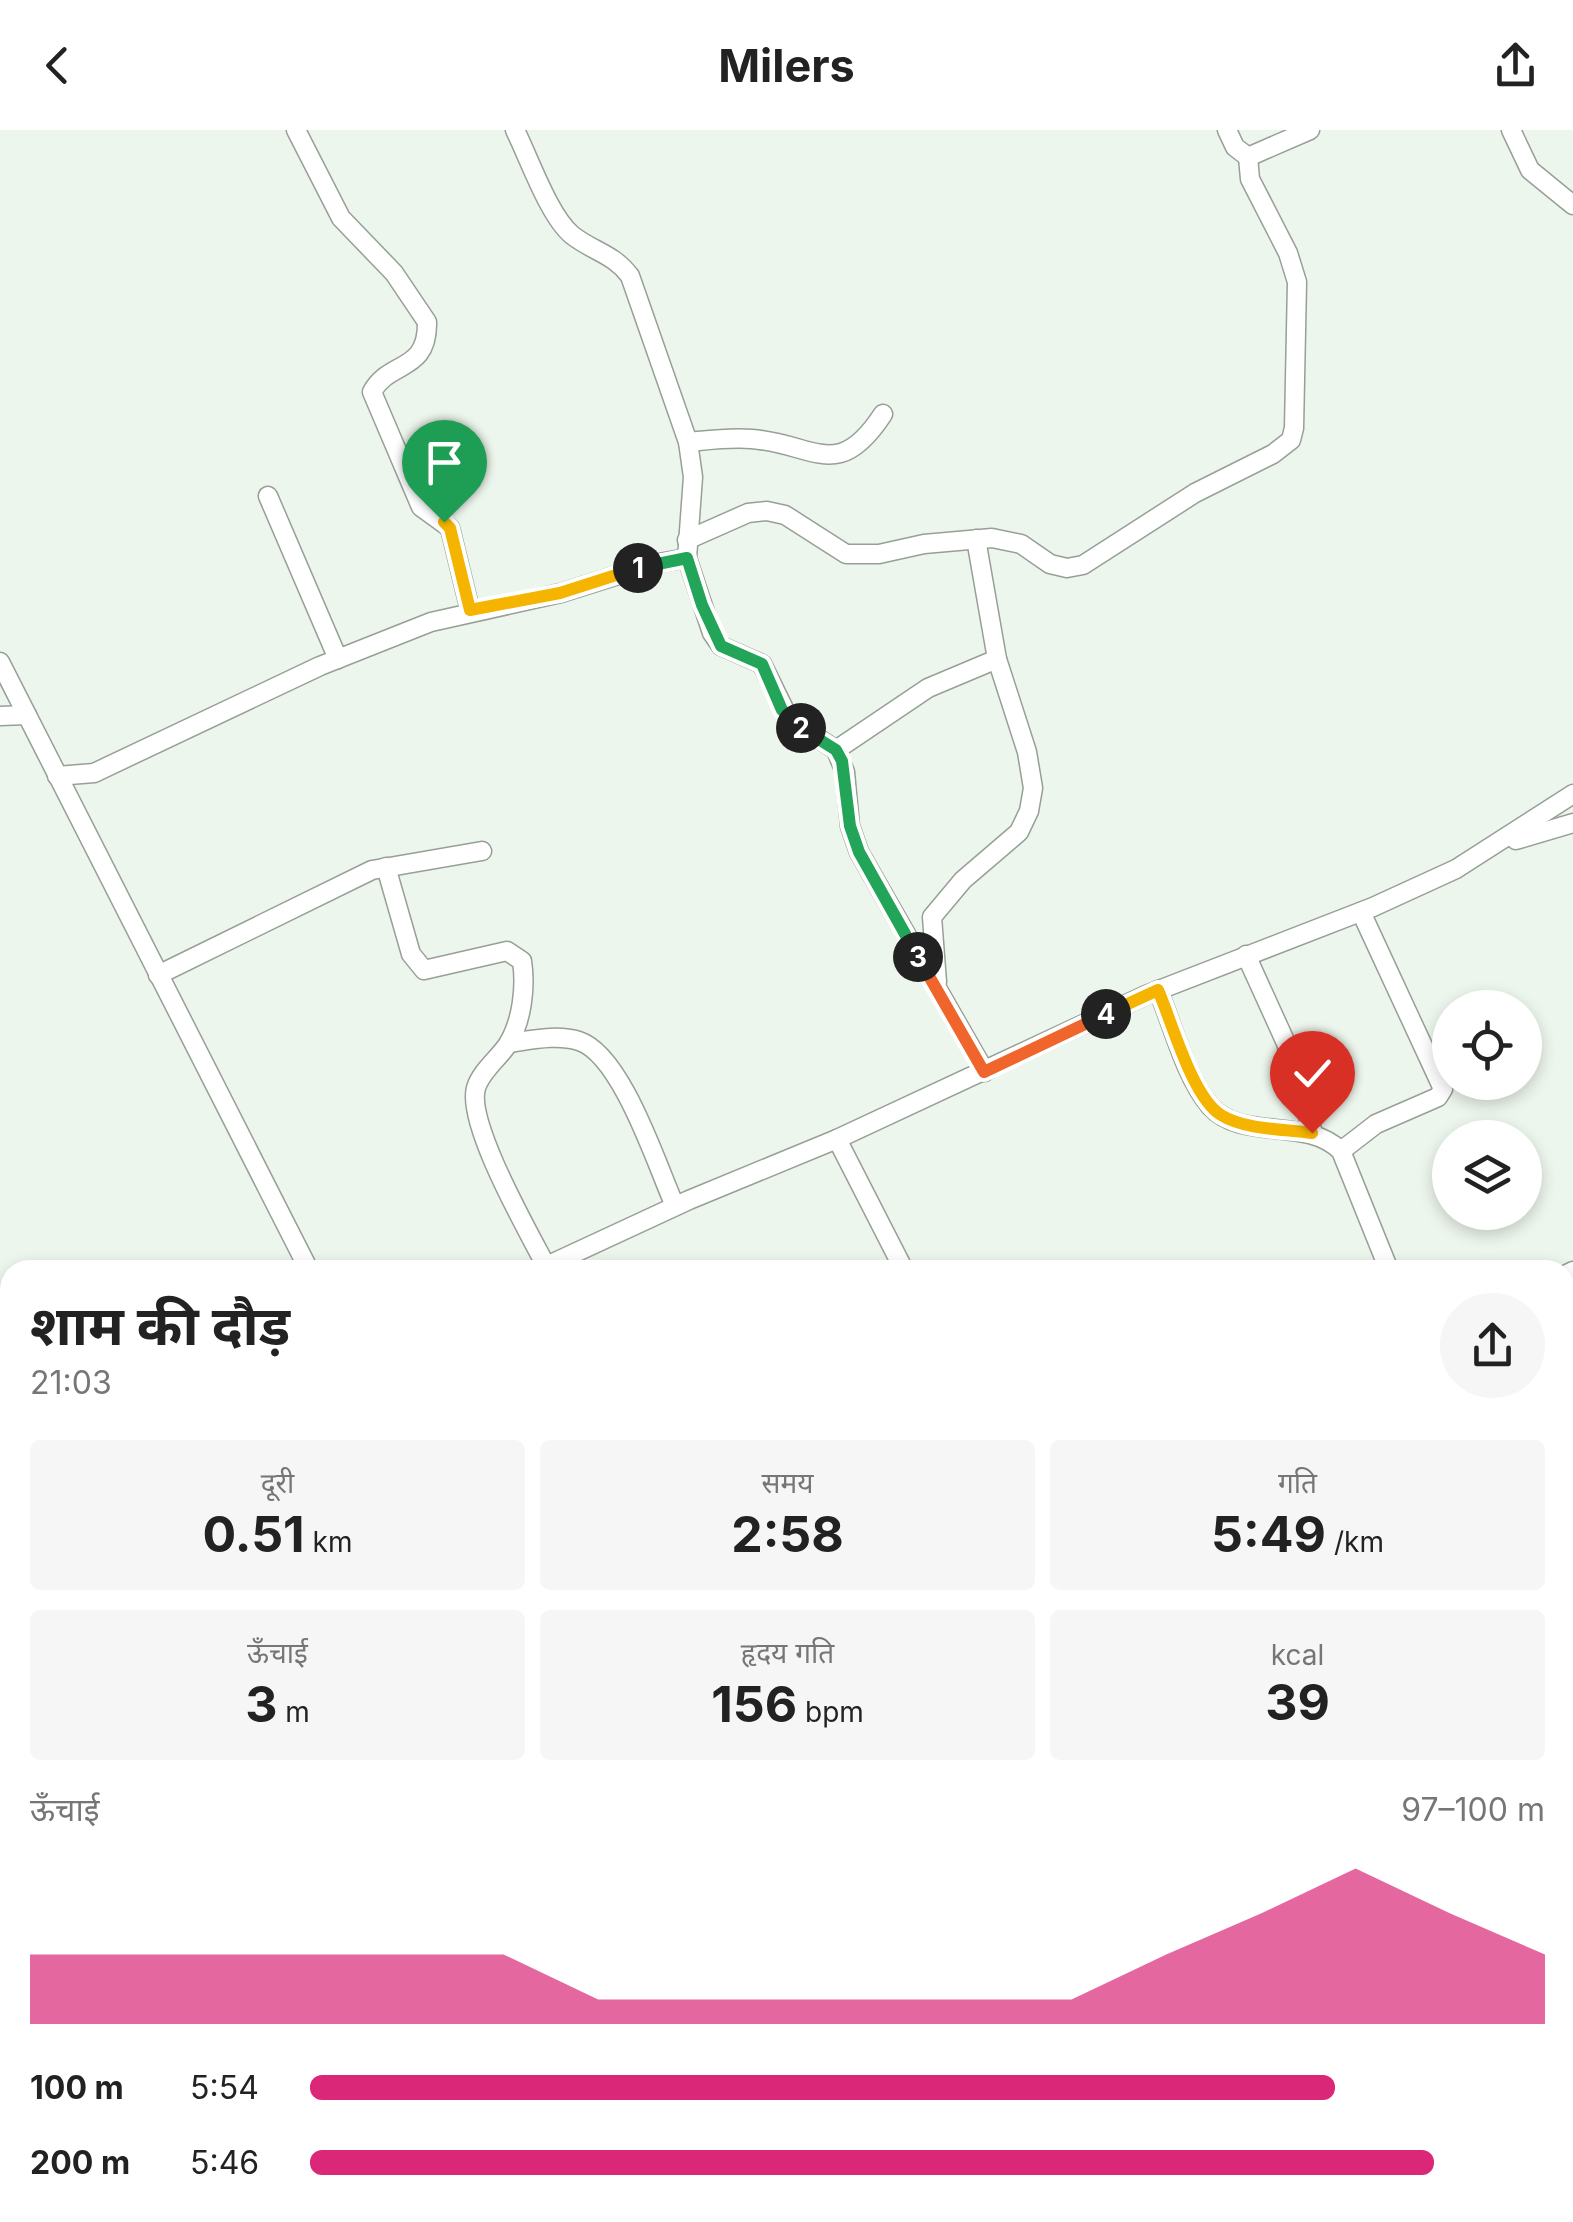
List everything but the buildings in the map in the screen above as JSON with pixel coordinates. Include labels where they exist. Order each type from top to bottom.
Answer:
[{"type":"street","points":[[296,130],[341,218],[394,273],[427,322],[424,350],[410,364],[377,384],[372,392],[421,507],[450,528],[470,610]]},
{"type":"street","points":[[515,130],[562,224],[572,235],[613,257],[630,276],[688,442],[693,477],[687,549],[707,619],[721,646],[762,664],[788,719],[836,750],[845,772],[850,826],[859,852],[984,1072]]},
{"type":"street","points":[[57,776],[94,773],[338,658],[470,610],[560,593],[653,564],[687,549],[748,512],[767,510],[785,515],[846,554],[862,556],[976,539],[1009,539],[1050,564],[1067,568],[1084,565],[1194,493],[1273,454],[1291,440],[1297,282],[1288,253],[1250,179],[1248,157],[1235,147],[1227,130]]},
{"type":"street","points":[[1248,157],[1310,130]]},
{"type":"street","points":[[1510,130],[1530,170],[1573,205]]},
{"type":"street","points":[[688,442],[751,438],[828,456],[849,452],[866,439],[883,414]]},
{"type":"street","points":[[268,496],[338,658]]},
{"type":"street","points":[[938,992],[932,917],[963,880],[1019,832],[1030,811],[1033,788],[1027,752],[997,659],[976,539]]},
{"type":"street","points":[[836,750],[928,688],[997,659]]},
{"type":"street","points":[[0,662],[304,1260]]},
{"type":"street","points":[[0,716],[27,716]]},
{"type":"street","points":[[559,1260],[837,1139],[1158,990],[1361,912],[1492,848],[1573,794]]},
{"type":"street","points":[[1492,848],[1573,823]]},
{"type":"street","points":[[158,975],[341,882],[386,867],[482,851]]},
{"type":"street","points":[[386,867],[411,954],[424,970],[506,951],[522,961],[521,1005],[509,1043],[476,1086],[474,1106],[538,1260]]},
{"type":"street","points":[[1341,1151],[1376,1124],[1438,1097],[1444,1089],[1361,912]]},
{"type":"street","points":[[1246,956],[1286,1043],[1312,1133]]},
{"type":"street","points":[[1158,990],[1198,1086],[1211,1106],[1237,1121],[1312,1133],[1331,1141],[1341,1151],[1385,1260]]},
{"type":"street","points":[[509,1043],[558,1038],[582,1042],[603,1058],[620,1082],[676,1206]]},
{"type":"street","points":[[837,1139],[899,1260]]},
{"type":"route","points":[[444,522],[450,528],[470,610],[560,593],[653,564],[687,558],[712,633],[721,646],[762,664],[788,719],[836,750],[845,772],[850,826],[859,852],[984,1072],[1158,990],[1198,1086],[1211,1106],[1222,1116],[1237,1121],[1312,1133]]}]
